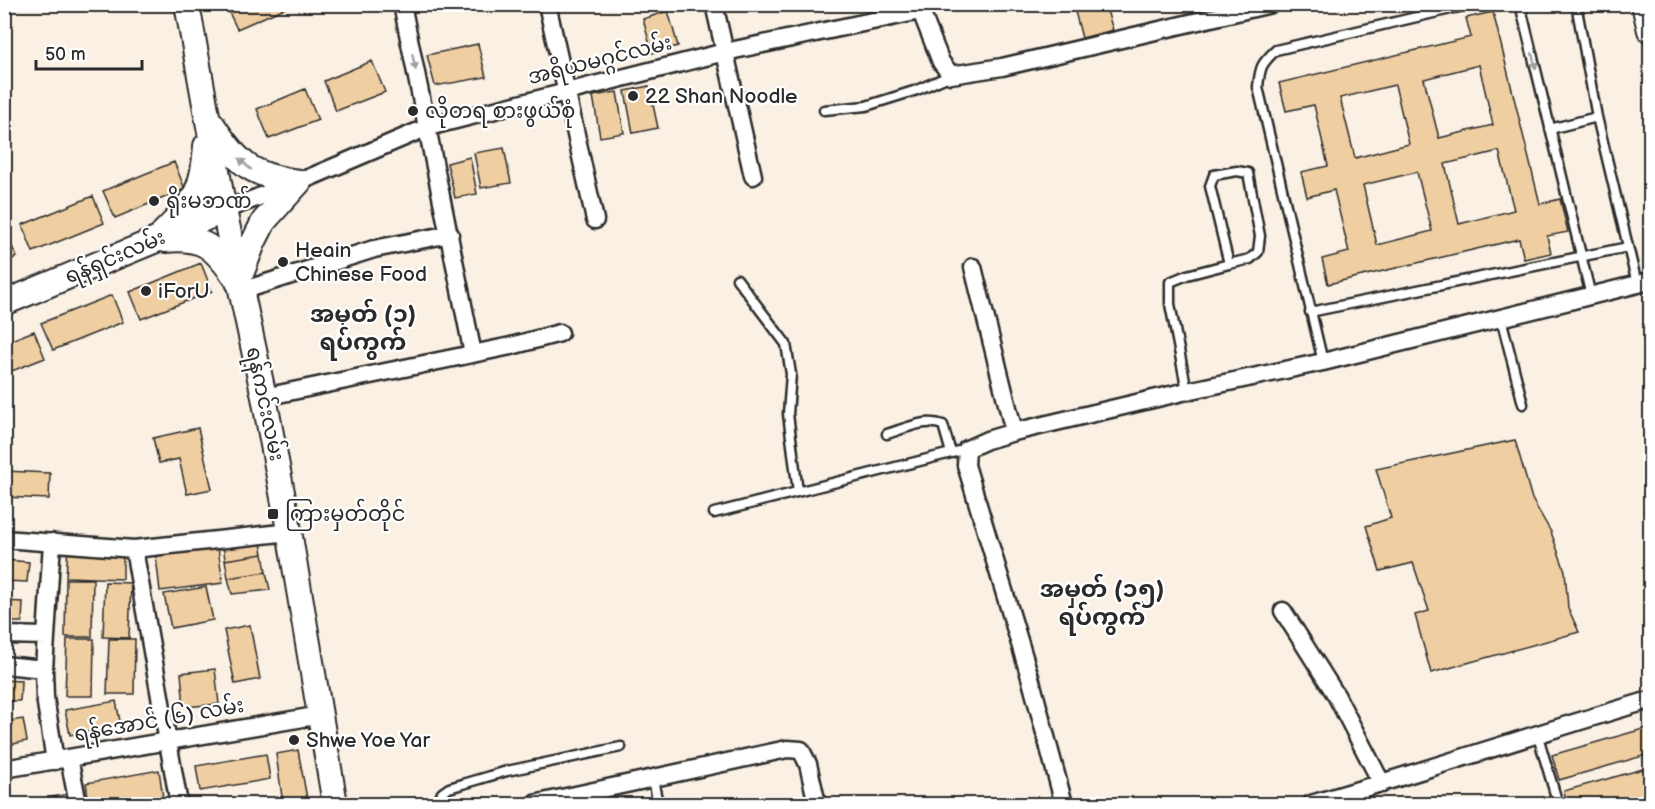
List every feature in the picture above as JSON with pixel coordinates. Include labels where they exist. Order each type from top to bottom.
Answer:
[{"type":"main road","name":"ရန်ကင်းလမ်း","points":[[187,4],[224,210],[290,532],[335,804]]},
{"type":"main road","points":[[208,117],[223,141],[250,170],[266,176],[299,182]]},
{"type":"main road","points":[[156,240],[181,217],[196,197],[203,173],[208,117]]},
{"type":"main road","points":[[240,286],[253,243],[264,220],[299,182]]},
{"type":"main road","name":"ရန်ရှင်းလမ်း","points":[[4,303],[224,210]]},
{"type":"main road","points":[[156,240],[187,238],[204,243],[217,254],[240,286]]},
{"type":"street","points":[[402,4],[473,354]]},
{"type":"street","points":[[547,4],[595,220]]},
{"type":"street","points":[[714,4],[753,176]]},
{"type":"street","points":[[919,8],[941,62],[951,75],[1002,67],[1271,4]]},
{"type":"street","name":"အရိယမဂ္ဂင်လမ်း","points":[[224,210],[299,182],[428,127],[725,52],[919,8]]},
{"type":"street","points":[[240,286],[374,249],[450,234]]},
{"type":"street","points":[[973,267],[1014,432]]},
{"type":"street","points":[[1064,804],[1030,677],[966,465],[959,451],[1014,432],[1323,362],[1644,282]]},
{"type":"street","points":[[264,397],[473,354],[560,333]]},
{"type":"street","points":[[4,539],[134,549],[290,532]]},
{"type":"street","points":[[52,542],[44,669],[45,697],[62,759],[78,804]]},
{"type":"street","points":[[134,549],[179,804]]},
{"type":"street","points":[[1283,611],[1336,695],[1382,784]]},
{"type":"street","points":[[4,635],[46,636]]},
{"type":"street","points":[[4,665],[44,669]]},
{"type":"street","points":[[1311,804],[1650,700]]},
{"type":"street","name":"ရန်အောင် (၆) လမ်း","points":[[4,769],[321,715]]},
{"type":"street","points":[[534,804],[787,749],[801,750],[808,764],[817,804]]},
{"type":"lane","points":[[1323,362],[1258,87],[1260,69],[1263,62],[1276,51],[1472,4]]},
{"type":"lane","points":[[1520,4],[1591,296]]},
{"type":"lane","points":[[1576,4],[1597,117],[1628,247],[1644,282]]},
{"type":"lane","points":[[824,110],[866,106],[917,90],[951,75]]},
{"type":"lane","points":[[1551,129],[1597,117]]},
{"type":"lane","points":[[1187,391],[1170,304],[1170,282],[1186,275],[1250,259],[1258,252],[1260,236],[1248,173],[1237,171],[1214,175],[1210,186],[1229,264]]},
{"type":"lane","points":[[1310,312],[1628,247]]},
{"type":"lane","points":[[737,279],[786,344],[791,374],[788,414],[798,492]]},
{"type":"lane","points":[[1501,318],[1523,404]]},
{"type":"lane","points":[[714,513],[959,451],[943,425],[936,422],[923,423],[887,434]]},
{"type":"lane","points":[[1537,733],[1558,804]]},
{"type":"lane","points":[[437,804],[442,793],[449,788],[507,771],[621,747]]},
{"type":"lane","points":[[653,778],[658,804]]},
{"type":"building","points":[[234,4],[292,5],[237,29],[227,8]]},
{"type":"building","points":[[1073,4],[1105,4],[1113,30],[1082,38]]},
{"type":"building","points":[[668,11],[678,46],[652,53],[643,19]]},
{"type":"building","points":[[1493,12],[1540,204],[1560,199],[1568,232],[1547,236],[1551,253],[1524,259],[1519,239],[1328,284],[1322,259],[1349,252],[1334,190],[1307,197],[1301,172],[1328,166],[1314,105],[1286,111],[1279,83],[1471,37],[1466,18]],"holes":[[[1479,65],[1493,125],[1439,138],[1424,79]],[[1395,85],[1409,144],[1355,158],[1340,98]],[[1499,151],[1514,210],[1459,224],[1445,164]],[[1417,172],[1432,231],[1377,245],[1363,185]]]},
{"type":"building","points":[[478,44],[486,77],[435,86],[427,55]]},
{"type":"building","points":[[372,61],[385,92],[336,111],[324,81]]},
{"type":"building","points":[[649,86],[658,128],[633,133],[625,91]]},
{"type":"building","points":[[305,89],[318,120],[269,139],[257,109]]},
{"type":"building","points":[[617,92],[624,133],[600,137],[593,96]]},
{"type":"building","points":[[504,148],[511,183],[481,188],[474,153]]},
{"type":"building","points":[[470,157],[477,194],[455,198],[447,163]]},
{"type":"building","points":[[174,162],[185,189],[115,218],[103,191]]},
{"type":"building","points":[[93,196],[104,223],[33,252],[22,225]]},
{"type":"building","points":[[4,230],[17,257],[4,262]]},
{"type":"building","points":[[201,263],[212,291],[141,319],[130,292]]},
{"type":"building","points":[[112,295],[123,322],[53,350],[41,323]]},
{"type":"building","points":[[34,331],[45,358],[4,374],[4,343]]},
{"type":"building","points":[[198,428],[212,489],[187,494],[179,459],[159,463],[153,438]]},
{"type":"building","points":[[1515,440],[1532,499],[1551,532],[1565,571],[1568,608],[1579,632],[1431,673],[1415,615],[1429,611],[1413,563],[1380,571],[1366,526],[1391,518],[1376,469]]},
{"type":"building","points":[[4,471],[50,473],[49,499],[4,497]]},
{"type":"building","points":[[260,537],[263,554],[225,560],[223,544]]},
{"type":"building","points":[[68,547],[123,549],[123,579],[66,577]]},
{"type":"building","points":[[218,548],[223,583],[160,591],[156,556]]},
{"type":"building","points":[[263,554],[266,572],[228,578],[225,560]]},
{"type":"building","points":[[4,560],[29,562],[27,582],[4,581]]},
{"type":"building","points":[[266,572],[270,590],[232,594],[228,578]]},
{"type":"building","points":[[66,579],[93,579],[92,637],[65,637]]},
{"type":"building","points":[[105,582],[131,583],[129,638],[103,637]]},
{"type":"building","points":[[206,587],[213,620],[171,628],[164,594]]},
{"type":"building","points":[[4,601],[23,602],[22,622],[4,622]]},
{"type":"building","points":[[250,625],[260,679],[235,684],[224,630]]},
{"type":"building","points":[[67,639],[94,639],[93,696],[65,696]]},
{"type":"building","points":[[109,639],[135,639],[134,694],[107,694]]},
{"type":"building","points":[[215,669],[219,704],[184,707],[181,673]]},
{"type":"building","points":[[4,680],[21,681],[20,701],[4,701]]},
{"type":"building","points":[[116,701],[121,726],[70,735],[65,710]]},
{"type":"building","points":[[23,719],[27,741],[4,746],[4,722]]},
{"type":"building","points":[[1650,727],[1650,754],[1559,780],[1552,755]]},
{"type":"building","points":[[298,750],[308,804],[283,804],[276,754]]},
{"type":"building","points":[[266,754],[270,779],[200,791],[196,766]]},
{"type":"building","points":[[1650,767],[1650,793],[1610,804],[1567,804],[1564,791]]},
{"type":"building","points":[[159,770],[163,798],[128,804],[89,804],[86,783]]},
{"type":"building","points":[[68,794],[70,804],[15,804]]},
{"type":"place","name":"22 Shan Noodle","points":[[633,96]]},
{"type":"place","name":"လိုတရ စားဖွယ်စုံ","points":[[413,111]]},
{"type":"place","name":"ရိုးမဘဏ်","points":[[154,201]]},
{"type":"place","name":"Heain Chinese Food","points":[[283,262]]},
{"type":"place","name":"iForU","points":[[146,291]]},
{"type":"place","name":"ကြားမှတ်တိုင်","points":[[273,514]]},
{"type":"place","name":"Shwe Yoe Yar","points":[[294,740]]},
{"type":"district","name":"အမှတ် (၁) ရပ်ကွက်","points":[[363,328]]},
{"type":"district","name":"အမှတ် (၁၅) ရပ်ကွက်","points":[[1102,603]]}]
